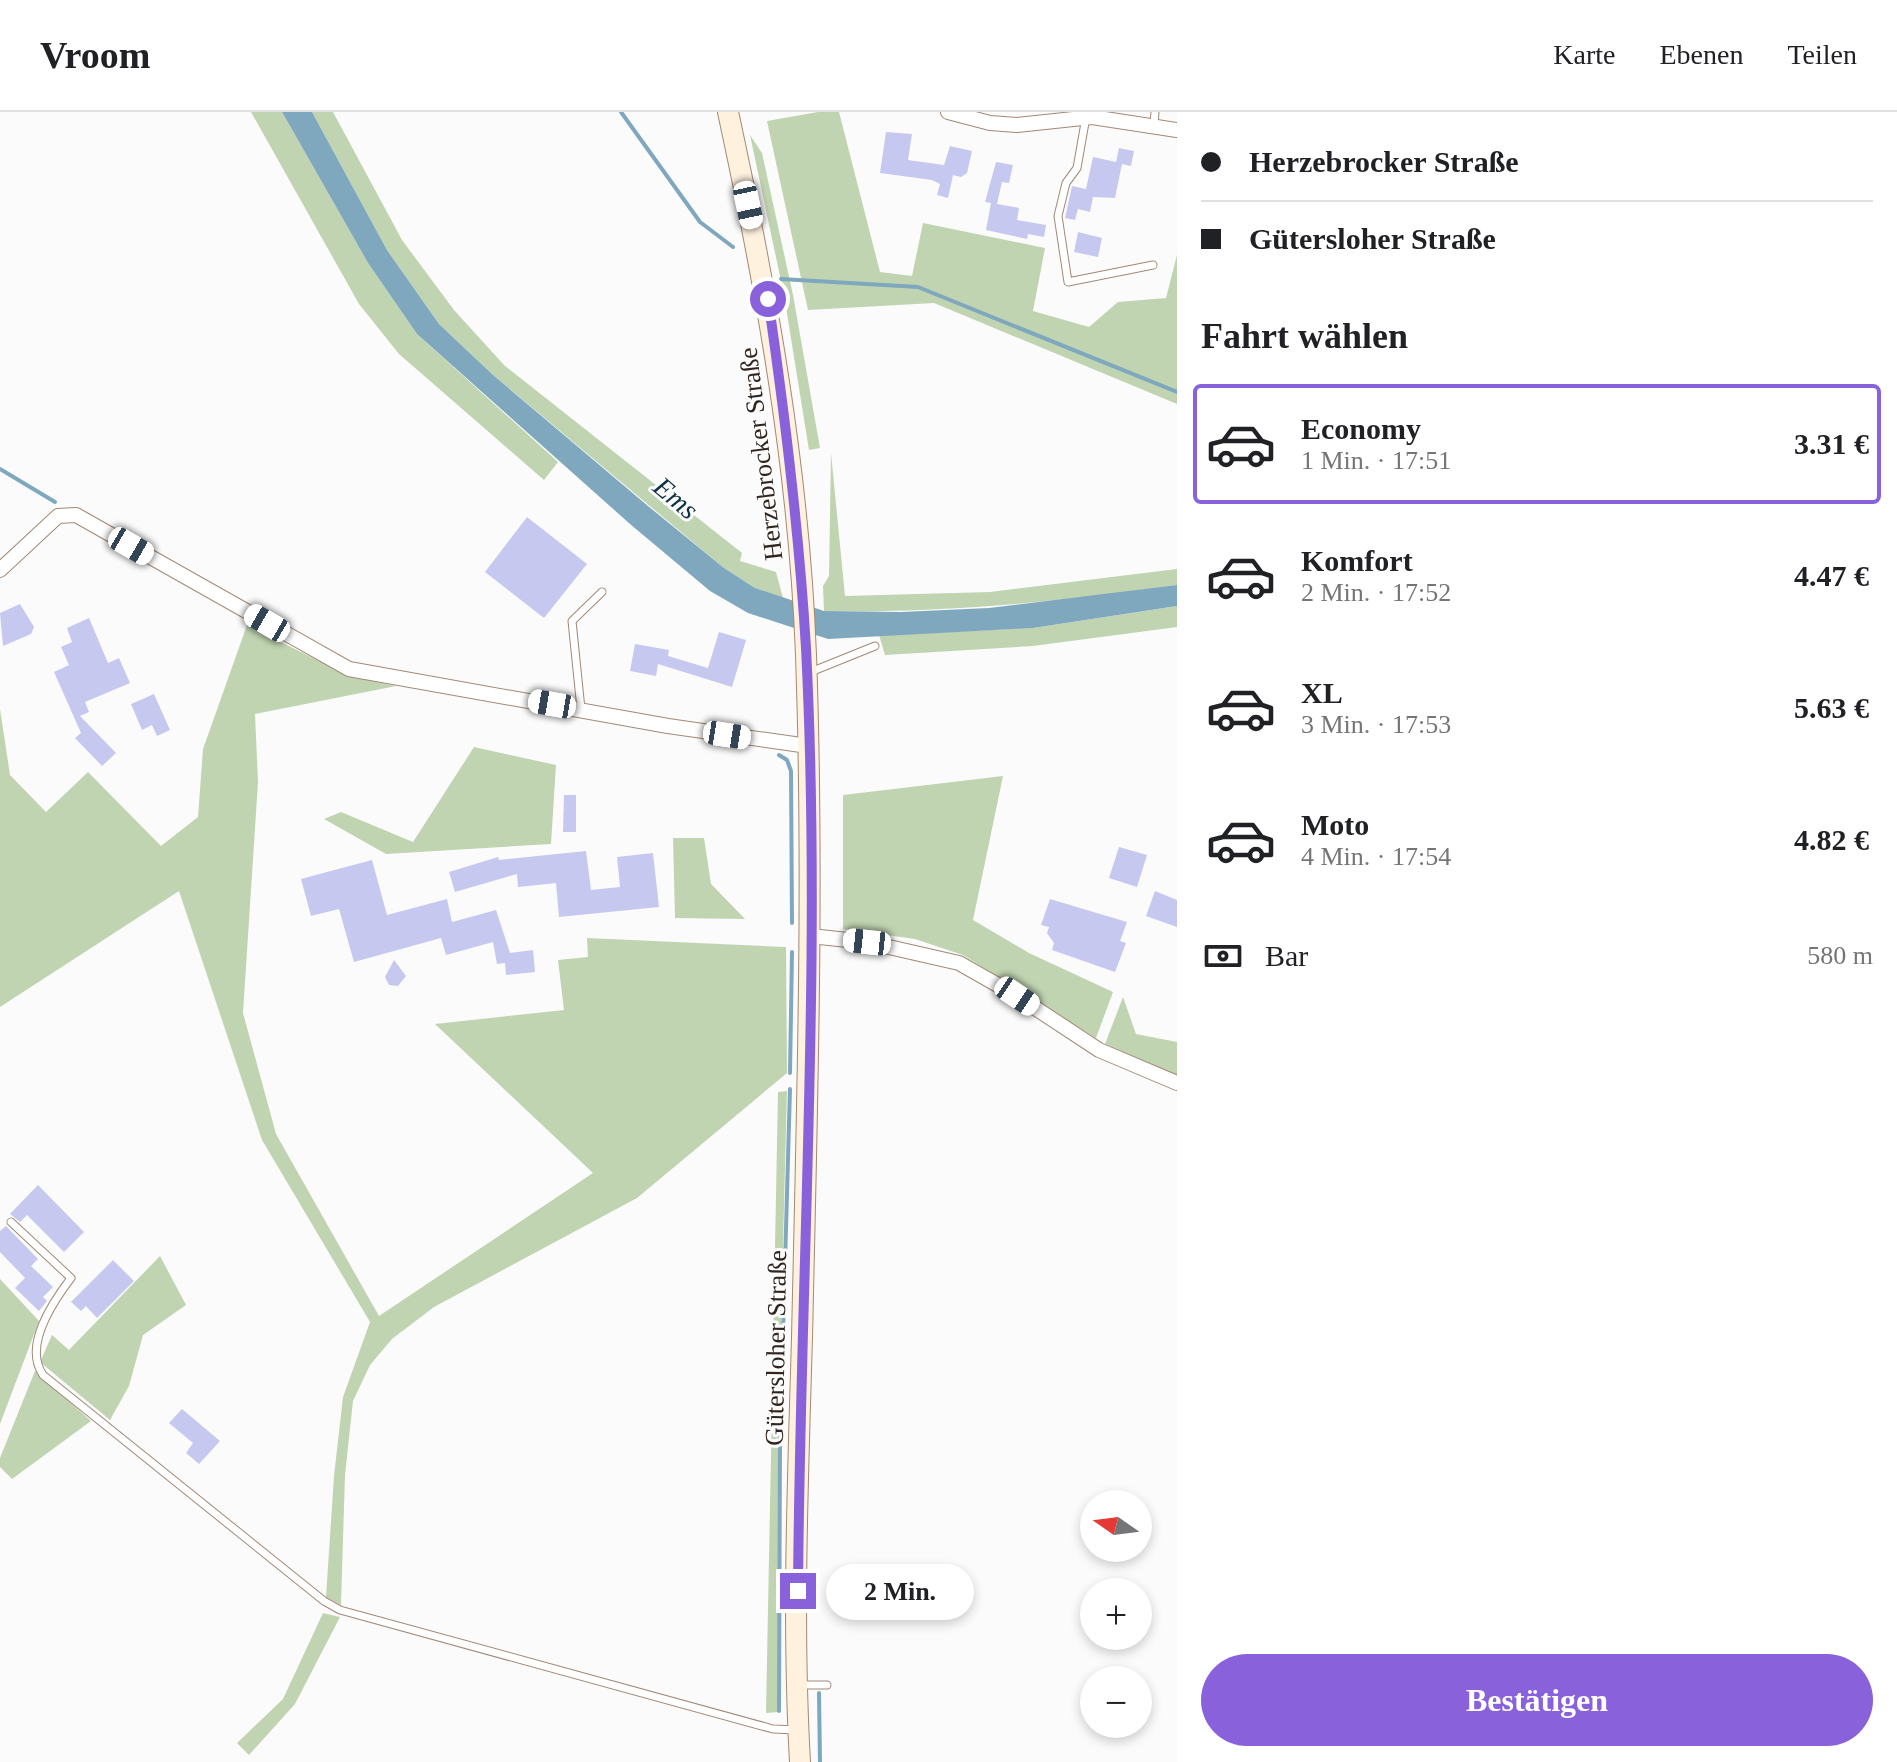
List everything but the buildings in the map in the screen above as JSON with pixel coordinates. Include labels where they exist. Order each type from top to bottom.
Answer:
[{"type":"main road","name":"Herzebrocker Straße","points":[[729,112],[768,299],[789,445],[806,651]]},
{"type":"main road","name":"Gütersloher Straße","points":[[800,1762],[799,1435],[810,936],[806,651]]},
{"type":"street","points":[[948,112],[990,123],[1017,125],[1090,115],[1154,118],[1177,130]]},
{"type":"street","points":[[0,570],[58,516],[76,515],[349,669],[808,746]]},
{"type":"street","points":[[810,936],[882,944],[959,963],[1017,996],[1099,1050],[1177,1083]]},
{"type":"lane","points":[[1090,115],[1077,168],[1066,183],[1058,216],[1068,282],[1153,265]]},
{"type":"lane","points":[[581,709],[572,621],[602,592]]},
{"type":"lane","points":[[807,674],[875,646]]},
{"type":"lane","points":[[11,1222],[71,1278],[59,1293],[34,1348],[35,1363],[43,1375],[324,1601],[340,1610],[559,1673],[773,1729],[798,1730]]},
{"type":"lane","points":[[798,1685],[827,1685]]},
{"type":"green space","points":[[251,112],[282,112],[368,263],[417,334],[558,462],[544,480],[399,354],[359,304]]},
{"type":"green space","points":[[312,112],[333,112],[402,240],[454,310],[504,365],[742,553],[740,561],[776,572],[783,598],[755,588],[724,568],[493,375],[439,324],[387,250]]},
{"type":"green space","points":[[818,112],[839,112],[880,272],[912,276],[923,223],[1045,248],[1033,311],[1089,327],[1118,302],[1166,298],[1177,255],[1177,404],[934,303],[808,310],[767,121]]},
{"type":"green space","points":[[750,135],[762,153],[793,295],[820,448],[809,450],[784,295]]},
{"type":"green space","points":[[831,453],[845,596],[990,592],[1177,569],[1177,585],[1001,605],[824,611],[823,586],[829,576]]},
{"type":"green space","points":[[1177,606],[1177,627],[1033,646],[885,655],[879,635],[1033,628]]},
{"type":"green space","points":[[247,625],[349,676],[396,686],[255,714],[258,782],[243,1013],[276,1134],[379,1316],[593,1173],[435,1024],[564,1010],[558,960],[588,957],[587,938],[786,947],[787,1073],[637,1198],[434,1307],[392,1339],[370,1365],[353,1401],[345,1475],[341,1605],[326,1597],[334,1476],[343,1397],[370,1322],[262,1140],[179,891],[0,1007],[0,709],[10,775],[46,812],[88,772],[161,846],[198,817],[203,749]]},
{"type":"green space","points":[[474,747],[556,765],[551,844],[386,854],[324,819],[341,812],[413,842]]},
{"type":"green space","points":[[1003,776],[973,920],[1029,953],[1113,992],[1096,1038],[963,955],[915,939],[843,929],[843,795]]},
{"type":"green space","points":[[673,838],[704,838],[711,884],[745,919],[675,918]]},
{"type":"green space","points":[[1123,997],[1136,1034],[1177,1042],[1177,1075],[1105,1044]]},
{"type":"green space","points":[[787,1091],[778,1438],[778,1712],[766,1713],[778,1092]]},
{"type":"green space","points":[[160,1256],[186,1305],[143,1335],[129,1386],[110,1420],[40,1362],[52,1335],[69,1350]]},
{"type":"green space","points":[[0,1279],[39,1321],[0,1424]]},
{"type":"green space","points":[[35,1371],[91,1421],[12,1479],[0,1467],[0,1458]]},
{"type":"green space","points":[[323,1613],[340,1617],[295,1704],[249,1755],[237,1743],[283,1699]]},
{"type":"water","points":[[282,112],[312,112],[387,250],[439,324],[493,375],[648,506],[724,568],[755,588],[824,611],[901,612],[989,608],[1177,585],[1177,606],[1033,628],[828,639],[748,613],[710,591],[630,524],[417,334],[368,263]]},
{"type":"waterway","points":[[621,112],[700,222],[733,247]]},
{"type":"waterway","points":[[781,279],[918,287],[1177,392]]},
{"type":"waterway","points":[[0,469],[55,502]]},
{"type":"waterway","points":[[779,755],[787,760],[791,771],[792,923]]},
{"type":"waterway","points":[[790,1073],[792,952]]},
{"type":"waterway","points":[[779,1711],[780,1438],[790,1089]]},
{"type":"waterway","points":[[819,1693],[820,1762]]},
{"type":"route","points":[[768,299],[789,445],[806,651],[810,936],[798,1591]]},
{"type":"water label","name":"Ems","points":[[676,498]]}]
